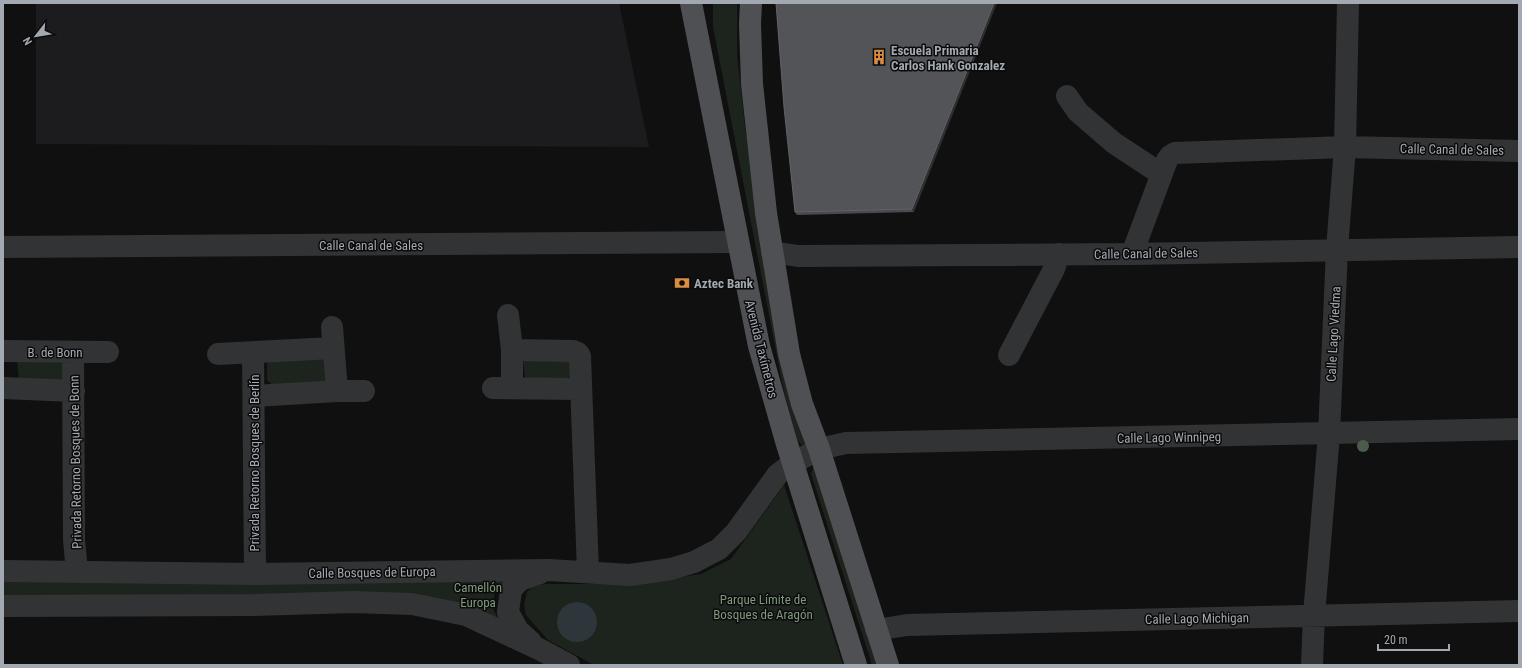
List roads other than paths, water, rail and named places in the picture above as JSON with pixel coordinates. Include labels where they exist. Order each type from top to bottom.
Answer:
[{"type":"main road","name":"Avenida Taxímetros","points":[[691,3],[759,346],[793,463],[856,665]]},
{"type":"main road","name":"Avenida Taxímetros","points":[[751,3],[750,24],[752,84],[766,213],[789,354],[802,404],[819,449],[888,665]]},
{"type":"street","name":"Calle Lago Viedma","points":[[1312,665],[1314,615],[1329,434],[1337,249],[1345,147],[1348,3]]},
{"type":"street","points":[[1067,96],[1078,112],[1114,143],[1166,165],[1132,254]]},
{"type":"street","name":"Calle Canal de Sales","points":[[1166,165],[1180,153],[1345,147],[1519,151]]},
{"type":"street","name":"Calle Canal de Sales","points":[[3,247],[738,242]]},
{"type":"street","name":"Calle Canal de Sales","points":[[772,252],[798,256],[1132,254],[1519,246]]},
{"type":"street","points":[[1008,355],[1054,269],[1059,254]]},
{"type":"street","points":[[508,314],[512,350],[503,388],[581,389]]},
{"type":"street","points":[[218,354],[253,353],[333,338],[337,391]]},
{"type":"street","points":[[512,350],[573,351],[578,353],[580,360],[588,572]]},
{"type":"street","name":"B. de Bonn","points":[[3,351],[108,352]]},
{"type":"street","name":"Privada Retorno Bosques de Bonn","points":[[73,352],[74,540],[77,572]]},
{"type":"street","name":"Privada Retorno Bosques de Berlín","points":[[253,353],[255,574]]},
{"type":"street","points":[[3,387],[74,391]]},
{"type":"street","points":[[254,396],[337,391],[364,392]]},
{"type":"street","name":"Calle Lago Winnipeg","points":[[793,463],[819,449],[846,444],[1519,429]]},
{"type":"street","name":"Calle Bosques de Europa","points":[[3,572],[255,574],[549,570],[630,575],[671,569],[694,562],[719,549],[736,532],[778,474],[793,463]]},
{"type":"street","points":[[541,650],[518,630],[508,612],[511,590],[520,580],[549,570]]},
{"type":"street","points":[[3,606],[246,605],[353,602],[412,604],[466,615],[541,650],[569,665]]},
{"type":"street","name":"Calle Lago Michigan","points":[[876,630],[907,624],[1519,611]]},
{"type":"place","name":"Escuela Primaria Carlos Hank Gonzalez","points":[[879,57]]},
{"type":"place","name":"Aztec Bank","points":[[682,283]]},
{"type":"park label","name":"Camellón Europa","points":[[478,594]]},
{"type":"park label","name":"Parque Límite de Bosques de Aragón","points":[[763,606]]}]
